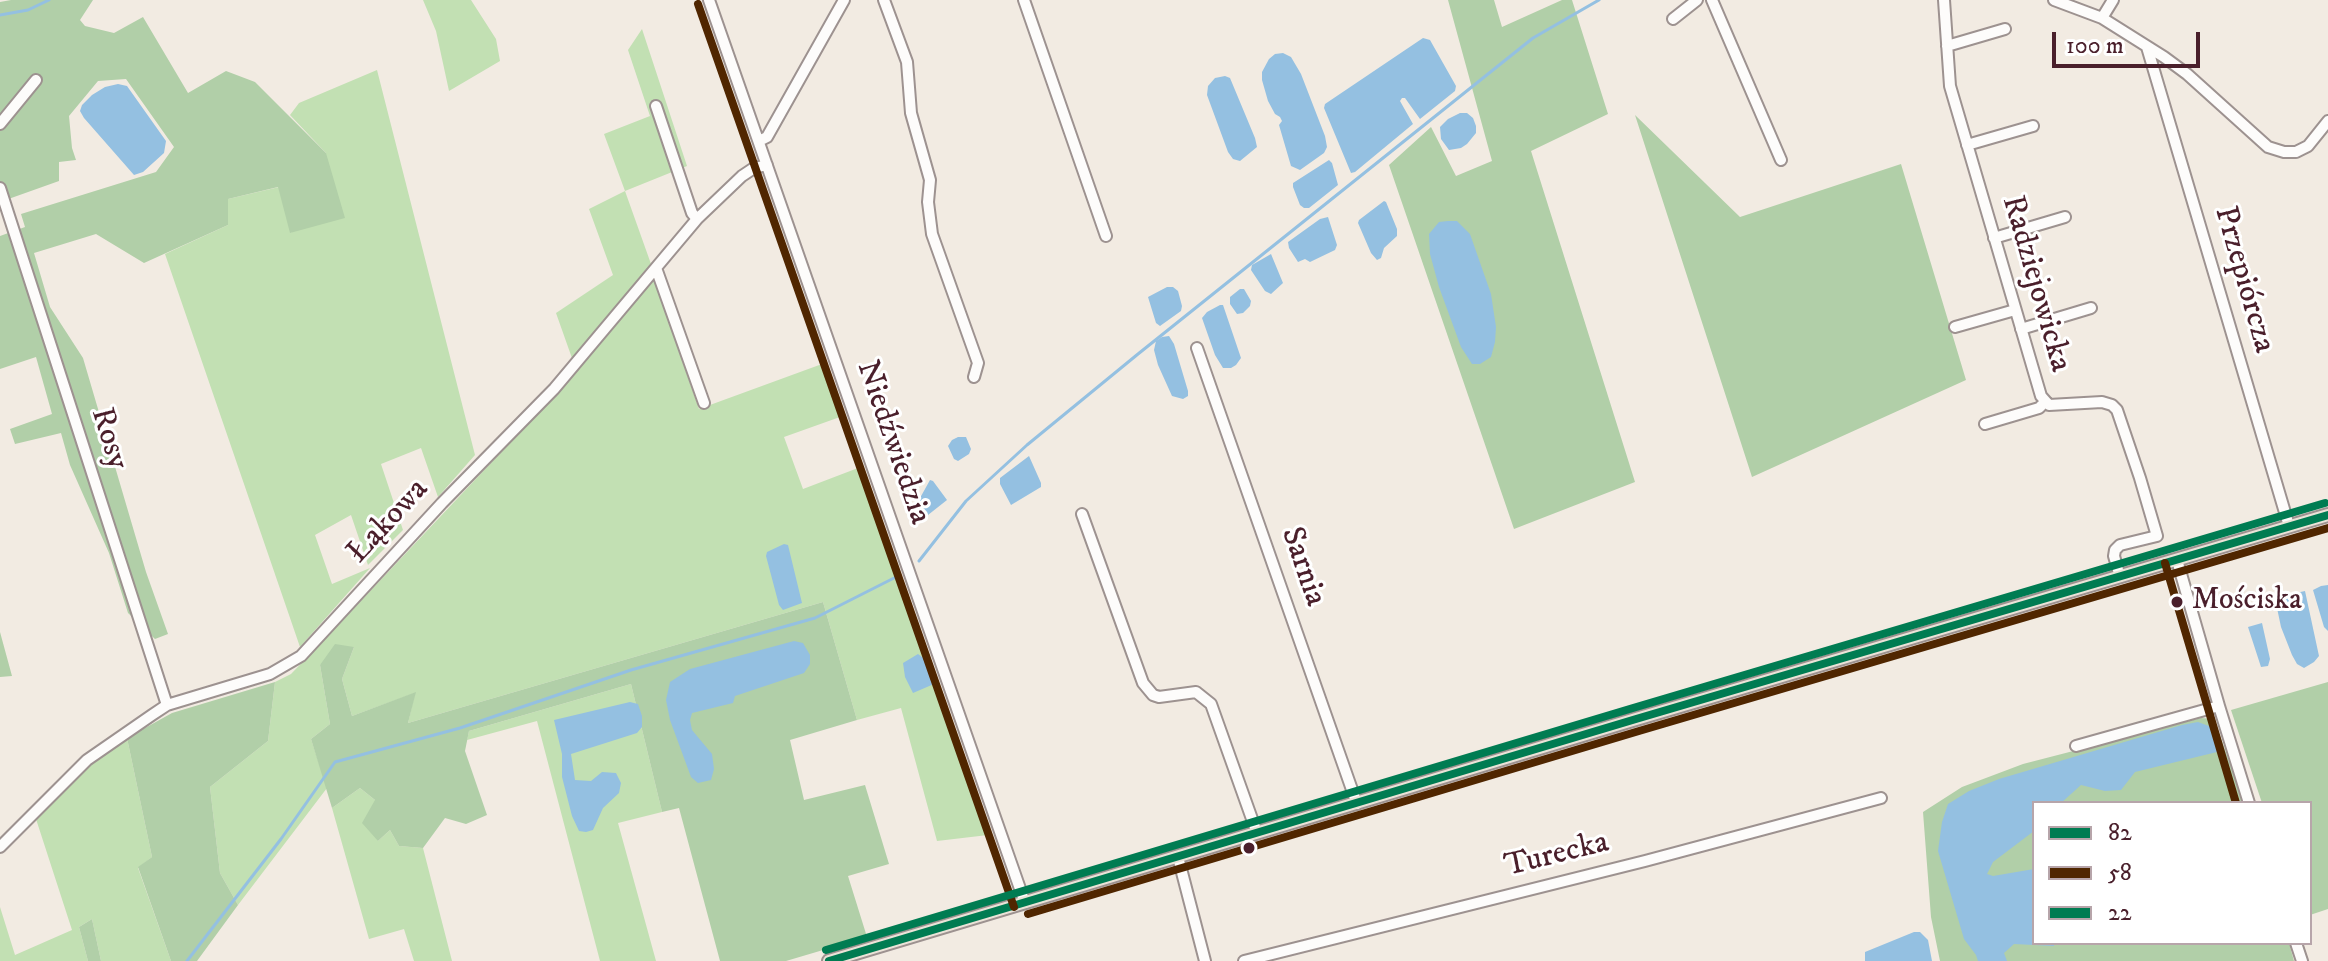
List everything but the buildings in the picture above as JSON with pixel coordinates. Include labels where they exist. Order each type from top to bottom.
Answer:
[{"type":"main road","points":[[829,961],[2328,515]]},
{"type":"street","name":"Niedźwiedzia","points":[[709,0],[1025,903]]},
{"type":"street","points":[[759,141],[767,137],[844,0]]},
{"type":"street","points":[[884,0],[907,62],[911,113],[930,180],[928,202],[932,234],[978,363],[974,377]]},
{"type":"street","points":[[1024,0],[1106,236]]},
{"type":"street","points":[[1673,19],[1697,0]]},
{"type":"street","points":[[1712,0],[1781,160]]},
{"type":"street","name":"Radziejowicka","points":[[1944,0],[1950,86],[2041,396],[2049,405],[2102,402],[2112,405],[2117,410],[2140,478],[2157,536],[2120,545],[2115,550],[2120,577]]},
{"type":"street","points":[[2054,0],[2102,18],[2187,74],[2268,147],[2296,152],[2308,146],[2328,121]]},
{"type":"street","points":[[2102,18],[2113,0]]},
{"type":"street","points":[[1947,46],[2005,29]]},
{"type":"street","name":"Przepiórcza","points":[[2147,47],[2289,526]]},
{"type":"street","points":[[0,124],[36,80]]},
{"type":"street","points":[[656,106],[692,213],[697,219]]},
{"type":"street","points":[[1967,145],[2033,126]]},
{"type":"street","name":"Łąkowa","points":[[0,847],[87,760],[167,705],[256,680],[301,656],[442,503],[554,389],[697,219],[742,176],[754,168],[767,165]]},
{"type":"street","name":"Rosy","points":[[0,188],[167,705]]},
{"type":"street","points":[[1994,238],[2065,217]]},
{"type":"street","points":[[656,268],[704,403]]},
{"type":"street","points":[[2021,329],[2091,308]]},
{"type":"street","points":[[1955,327],[2015,310]]},
{"type":"street","name":"Sarnia","points":[[1197,348],[1357,804]]},
{"type":"street","points":[[1985,424],[2039,408],[2045,402]]},
{"type":"street","points":[[1082,514],[1143,683],[1153,695],[1159,697],[1196,692],[1211,704],[1257,833]]},
{"type":"street","points":[[2177,560],[2248,801]]},
{"type":"street","points":[[2076,746],[2219,706]]},
{"type":"street","name":"Turecka","points":[[1244,961],[1629,865],[1881,798]]},
{"type":"street","points":[[1178,857],[1205,961]]},
{"type":"green space","points":[[93,0],[80,20],[85,26],[114,33],[143,17],[188,93],[226,71],[255,82],[326,153],[345,218],[290,233],[278,187],[228,199],[228,225],[144,263],[96,234],[34,253],[50,307],[83,358],[146,572],[168,634],[155,639],[128,613],[109,553],[70,465],[61,433],[15,444],[10,429],[52,414],[36,357],[0,369],[0,236],[25,227],[21,214],[156,172],[174,147],[126,79],[98,81],[69,116],[76,160],[59,162],[59,181],[0,202],[0,2]]},
{"type":"green space","points":[[423,0],[471,0],[496,39],[500,61],[449,91],[436,31]]},
{"type":"green space","points":[[1448,0],[1494,0],[1502,27],[1562,0],[1572,0],[1608,114],[1531,151],[1635,482],[1514,529],[1389,165],[1431,127],[1456,176],[1492,161]]},
{"type":"green space","points":[[642,29],[687,166],[625,191],[604,134],[650,116],[628,50]]},
{"type":"green space","points":[[377,70],[475,455],[438,497],[421,448],[381,464],[403,530],[368,565],[351,515],[315,535],[332,584],[370,568],[300,647],[165,254],[228,225],[228,199],[279,187],[291,233],[326,153],[290,115],[299,103]]},
{"type":"green space","points":[[1635,115],[1740,217],[1901,164],[1966,380],[1752,477]]},
{"type":"green space","points":[[625,191],[651,264],[573,361],[556,313],[613,275],[589,209]]},
{"type":"green space","points":[[654,280],[699,409],[822,364],[840,417],[784,437],[803,489],[858,468],[988,835],[937,841],[901,708],[857,720],[823,602],[408,723],[415,693],[352,716],[342,679],[354,647],[320,665],[330,724],[311,739],[327,788],[238,905],[220,873],[210,787],[268,741],[275,682],[291,674],[555,395]]},
{"type":"green space","points":[[823,602],[857,720],[790,740],[804,800],[865,785],[889,864],[848,876],[867,937],[786,961],[720,961],[679,808],[662,812],[631,684],[469,731],[465,751],[487,815],[466,824],[445,818],[423,848],[399,846],[390,830],[378,841],[362,823],[375,800],[360,788],[332,808],[311,739],[330,724],[320,665],[335,644],[354,647],[342,679],[352,716],[416,692],[408,723]]},
{"type":"green space","points":[[0,632],[12,676],[0,677]]},
{"type":"green space","points":[[275,682],[268,741],[210,787],[220,873],[238,905],[197,961],[171,961],[138,867],[152,857],[127,738],[172,713]]},
{"type":"green space","points":[[2328,682],[2328,909],[2312,914],[2312,801],[2261,801],[2231,710]]},
{"type":"green space","points":[[631,684],[662,812],[618,823],[656,961],[600,961],[537,721],[467,740],[469,731]]},
{"type":"green space","points":[[2201,718],[2214,719],[2243,801],[2032,801],[2032,945],[2290,945],[2294,961],[1940,961],[1931,917],[1923,812],[1962,787],[2023,764]]},
{"type":"green space","points":[[127,738],[152,857],[138,868],[171,961],[101,961],[92,919],[79,927],[88,961],[0,961],[0,907],[15,955],[72,930],[36,819],[88,767]]},
{"type":"green space","points":[[360,788],[375,800],[378,841],[390,830],[399,846],[423,848],[452,961],[414,961],[404,929],[369,939],[332,808]]},
{"type":"green space","points":[[92,919],[101,961],[88,961],[79,927]]},
{"type":"water","points":[[1423,38],[1430,40],[1456,86],[1455,91],[1420,119],[1402,98],[1400,101],[1413,124],[1351,173],[1325,104]]},
{"type":"water","points":[[1283,53],[1291,57],[1301,74],[1327,147],[1324,153],[1300,170],[1291,166],[1279,125],[1282,121],[1268,101],[1262,80],[1262,72],[1269,59]]},
{"type":"water","points":[[1215,78],[1230,78],[1257,147],[1240,161],[1233,159],[1228,152],[1207,95],[1208,86]]},
{"type":"water","points":[[118,84],[127,86],[166,141],[164,153],[143,172],[134,175],[80,111],[92,95]]},
{"type":"water","points":[[1460,113],[1467,113],[1473,118],[1476,133],[1461,148],[1449,150],[1441,139],[1440,127]]},
{"type":"water","points":[[1329,160],[1338,185],[1309,208],[1304,208],[1300,205],[1293,183]]},
{"type":"water","points":[[1384,201],[1397,229],[1397,236],[1377,260],[1358,223]]},
{"type":"water","points":[[1328,217],[1337,245],[1335,250],[1310,262],[1305,259],[1298,262],[1288,242],[1320,219]]},
{"type":"water","points":[[1457,221],[1470,234],[1491,294],[1495,342],[1491,357],[1480,364],[1472,364],[1461,347],[1430,254],[1429,234],[1439,222]]},
{"type":"water","points":[[1271,254],[1283,283],[1271,294],[1265,291],[1251,270],[1252,265]]},
{"type":"water","points":[[1167,287],[1178,291],[1182,306],[1181,311],[1160,326],[1156,323],[1148,297]]},
{"type":"water","points":[[1244,289],[1251,301],[1243,313],[1237,314],[1230,304],[1230,297]]},
{"type":"water","points":[[1223,305],[1241,358],[1231,368],[1223,368],[1215,355],[1202,318]]},
{"type":"water","points":[[1169,336],[1188,391],[1188,396],[1183,399],[1172,396],[1154,350],[1156,341]]},
{"type":"water","points":[[958,437],[966,437],[971,449],[958,461],[948,446]]},
{"type":"water","points":[[1029,456],[1041,487],[1011,505],[1000,478]]},
{"type":"water","points":[[930,480],[947,500],[928,515],[923,513],[920,498]]},
{"type":"water","points":[[788,545],[802,603],[783,610],[766,556],[767,552]]},
{"type":"water","points":[[2328,585],[2328,631],[2313,590]]},
{"type":"water","points":[[2305,591],[2319,656],[2304,668],[2297,664],[2292,655],[2277,608],[2280,601]]},
{"type":"water","points":[[2262,623],[2270,659],[2268,666],[2261,667],[2248,627]]},
{"type":"water","points":[[794,641],[803,643],[810,655],[810,664],[804,673],[735,696],[733,703],[692,713],[692,730],[712,754],[714,769],[711,780],[698,783],[691,777],[670,720],[666,700],[670,682],[690,669]]},
{"type":"water","points":[[918,654],[926,660],[934,684],[913,693],[905,677],[903,663]]},
{"type":"water","points":[[630,702],[638,704],[642,716],[642,727],[637,733],[571,754],[575,780],[591,781],[602,772],[616,773],[621,783],[619,793],[603,808],[593,830],[579,831],[562,777],[562,754],[554,720]]},
{"type":"water","points":[[2198,722],[2214,728],[2217,752],[2135,772],[2121,790],[2105,791],[2081,785],[2063,801],[2032,801],[2032,833],[1993,862],[1987,874],[1993,876],[2032,869],[2032,945],[2014,944],[2004,953],[2007,961],[1978,961],[1964,939],[1938,851],[1948,804],[1969,791],[1999,779]]},
{"type":"water","points":[[1920,932],[1928,940],[1932,961],[1865,961],[1865,952]]},
{"type":"waterway","points":[[0,15],[28,10],[49,0]]},
{"type":"waterway","points":[[919,561],[966,501],[1027,445],[1533,38],[1599,0]]},
{"type":"waterway","points":[[187,961],[281,839],[335,762],[460,728],[631,670],[815,618],[896,577]]},
{"type":"transit line","name":"58","points":[[698,4],[1014,907]]},
{"type":"transit line","name":"22","points":[[826,950],[2325,503]]},
{"type":"transit line","name":"82","points":[[829,961],[2328,515]]},
{"type":"transit line","name":"58","points":[[1028,914],[2328,528]]},
{"type":"transit line","name":"58","points":[[2165,563],[2235,801]]},
{"type":"place","name":"Mościska","points":[[2177,602]]}]
